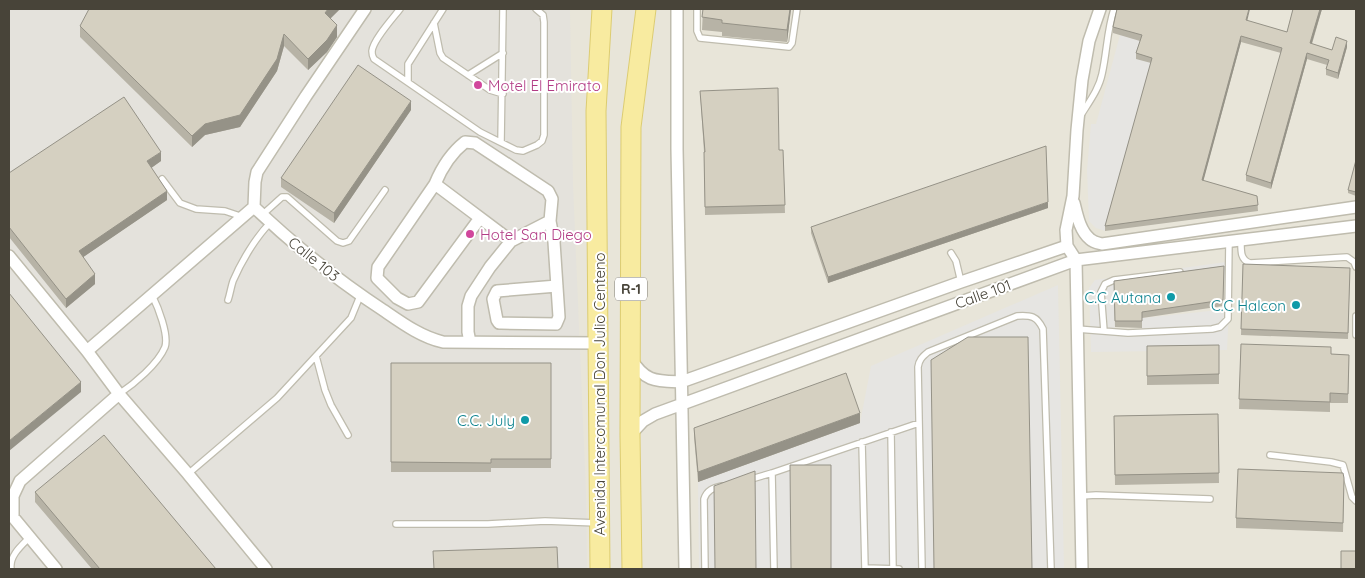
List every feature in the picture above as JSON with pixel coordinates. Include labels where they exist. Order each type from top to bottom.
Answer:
[{"type":"main road","name":"Avenida Intercomunal Don Julio Centeno","points":[[600,569],[596,112],[602,9]]},
{"type":"main road","name":"Avenida Intercomunal Don Julio Centeno","points":[[632,569],[630,435],[631,127],[646,9]]},
{"type":"street","points":[[88,351],[243,217],[262,215],[255,182],[258,172],[306,96],[365,9]]},
{"type":"street","points":[[677,9],[677,149],[685,569]]},
{"type":"street","points":[[1082,569],[1076,260],[1067,246],[1066,230],[1073,196],[1082,80],[1089,41],[1100,9]]},
{"type":"street","points":[[480,218],[418,302],[408,304],[397,298],[377,278],[378,267],[435,184],[442,169],[456,149],[465,142],[475,142],[548,191],[552,199],[550,221],[554,242],[557,286],[559,317],[556,324],[499,323],[497,320],[493,299],[497,291],[557,286]]},
{"type":"street","points":[[435,184],[511,241]]},
{"type":"street","points":[[1073,196],[1077,218],[1084,230],[1091,240],[1102,244],[1356,207]]},
{"type":"street","points":[[1322,212],[1326,230]]},
{"type":"street","name":"Calle 103","points":[[262,215],[360,296],[429,339],[443,342],[599,343]]},
{"type":"street","points":[[470,342],[468,306],[471,296],[490,267],[511,241],[550,221]]},
{"type":"street","name":"Calle 101","points":[[630,435],[643,421],[655,414],[1076,260],[1356,226]]},
{"type":"street","name":"Calle 101","points":[[631,359],[639,372],[647,378],[681,382],[1067,246]]},
{"type":"street","points":[[9,256],[88,351],[119,394],[266,569]]},
{"type":"street","points":[[56,569],[13,517],[13,496],[20,481],[119,394]]},
{"type":"lane","points":[[400,9],[383,30],[372,48],[374,59],[480,132],[516,150],[523,151],[537,145],[542,141],[544,135],[544,22],[543,14],[536,9]]},
{"type":"lane","points":[[408,81],[408,64],[443,9]]},
{"type":"lane","points":[[501,142],[503,9]]},
{"type":"lane","points":[[697,9],[696,30],[700,38],[789,48],[792,43],[797,9]]},
{"type":"lane","points":[[1079,119],[1097,89],[1102,75],[1110,19],[1114,9]]},
{"type":"lane","points":[[434,23],[440,53],[444,58],[490,90],[502,94]]},
{"type":"lane","points":[[468,75],[503,53]]},
{"type":"lane","points":[[162,180],[180,203],[196,210],[225,211],[243,217]]},
{"type":"lane","points":[[228,300],[233,282],[247,255],[262,215],[282,197],[287,198],[337,241],[343,243],[349,241],[385,190]]},
{"type":"lane","points":[[1077,329],[1143,332],[1220,327],[1228,319],[1229,266],[1235,241]]},
{"type":"lane","points":[[1235,241],[1245,261],[1250,263],[1347,257],[1354,262],[1356,267]]},
{"type":"lane","points":[[951,253],[956,261],[961,282]]},
{"type":"lane","points":[[1220,268],[1229,266]]},
{"type":"lane","points":[[1104,331],[1102,292],[1105,284],[1114,280],[1191,271]]},
{"type":"lane","points":[[119,394],[155,363],[164,347],[166,339],[160,310],[152,295]]},
{"type":"lane","points":[[188,474],[277,398],[351,318],[360,296]]},
{"type":"lane","points":[[922,569],[918,422],[918,367],[921,357],[928,352],[1017,316],[1027,315],[1039,321],[1043,329],[1051,569]]},
{"type":"lane","points":[[1356,316],[1356,335]]},
{"type":"lane","points":[[316,356],[331,405],[348,435]]},
{"type":"lane","points":[[744,480],[772,473],[918,422]]},
{"type":"lane","points":[[891,432],[893,569]]},
{"type":"lane","points":[[862,442],[865,568],[899,569]]},
{"type":"lane","points":[[1270,455],[1332,462],[1342,465],[1352,497],[1356,501]]},
{"type":"lane","points":[[772,473],[774,569]]},
{"type":"lane","points":[[705,569],[704,499],[709,490],[725,485]]},
{"type":"lane","points":[[1081,496],[1210,499]]},
{"type":"lane","points":[[396,524],[600,523]]},
{"type":"lane","points":[[11,569],[10,565],[13,556],[30,538]]},
{"type":"shaded area","points":[[9,9],[1356,9],[1356,569],[9,569]]},
{"type":"shaded area","points":[[9,9],[570,9],[573,185],[586,493],[587,569],[9,569]]},
{"type":"shaded area","points":[[1120,35],[1142,41],[1152,64],[1105,231],[1096,228],[1089,221],[1087,170],[1091,124],[1096,124]]},
{"type":"shaded area","points":[[1233,261],[1226,280],[1114,288],[1115,331],[1142,331],[1142,318],[1229,309],[1227,350],[1091,352],[1089,288],[1095,280]]},
{"type":"shaded area","points":[[1058,285],[1064,569],[699,569],[698,482],[860,423],[871,366]]},
{"type":"building","points":[[89,9],[328,9],[325,13],[337,25],[327,40],[308,59],[284,34],[277,59],[240,115],[205,124],[192,136],[80,26]]},
{"type":"building","points":[[703,9],[790,9],[787,30],[722,23],[722,20],[702,17]]},
{"type":"building","points":[[1117,9],[1249,9],[1246,20],[1287,32],[1293,9],[1320,9],[1310,43],[1332,50],[1336,37],[1347,41],[1338,73],[1326,69],[1329,60],[1307,53],[1271,183],[1246,175],[1282,48],[1241,36],[1202,180],[1257,196],[1258,205],[1105,226],[1152,58],[1136,53],[1142,35],[1113,27]]},
{"type":"building","points":[[358,65],[411,101],[334,213],[281,178]]},
{"type":"building","points":[[778,88],[779,150],[783,150],[785,205],[705,207],[705,152],[700,91]]},
{"type":"building","points":[[124,97],[161,152],[147,161],[167,191],[79,251],[95,274],[66,299],[9,227],[9,173]]},
{"type":"building","points":[[1046,146],[1048,202],[828,277],[811,227]]},
{"type":"building","points":[[1356,160],[1356,192],[1348,190]]},
{"type":"building","name":"C.C Halcon","points":[[1243,264],[1350,268],[1348,333],[1241,329]]},
{"type":"building","name":"C.C Autana","points":[[1224,266],[1223,300],[1142,312],[1142,321],[1115,321],[1114,281]]},
{"type":"building","points":[[9,293],[81,382],[9,441]]},
{"type":"building","points":[[968,337],[1028,337],[1032,569],[934,569],[931,360]]},
{"type":"building","points":[[1241,344],[1331,347],[1331,354],[1349,355],[1348,394],[1330,393],[1330,402],[1239,399]]},
{"type":"building","points":[[1219,345],[1219,374],[1147,376],[1147,346]]},
{"type":"building","points":[[391,363],[551,363],[551,459],[491,459],[491,463],[391,462]]},
{"type":"building","points":[[846,373],[860,413],[698,472],[694,428]]},
{"type":"building","points":[[1218,414],[1219,473],[1115,475],[1114,416]]},
{"type":"building","points":[[104,435],[216,569],[100,569],[35,492]]},
{"type":"building","points":[[790,465],[831,465],[831,569],[791,569]]},
{"type":"building","points":[[1238,469],[1343,473],[1343,523],[1236,518]]},
{"type":"building","points":[[755,471],[756,569],[715,569],[714,486]]},
{"type":"building","points":[[557,547],[558,569],[434,569],[433,551]]},
{"type":"building","points":[[1341,551],[1356,551],[1356,569],[1341,569]]},
{"type":"place","name":"Motel El Emirato","points":[[478,85]]},
{"type":"place","name":"Hotel San Diego","points":[[470,234]]},
{"type":"place","name":"C.C Autana","points":[[1171,297]]},
{"type":"place","name":"C.C Halcon","points":[[1296,305]]},
{"type":"place","name":"C.C. July","points":[[525,420]]}]
